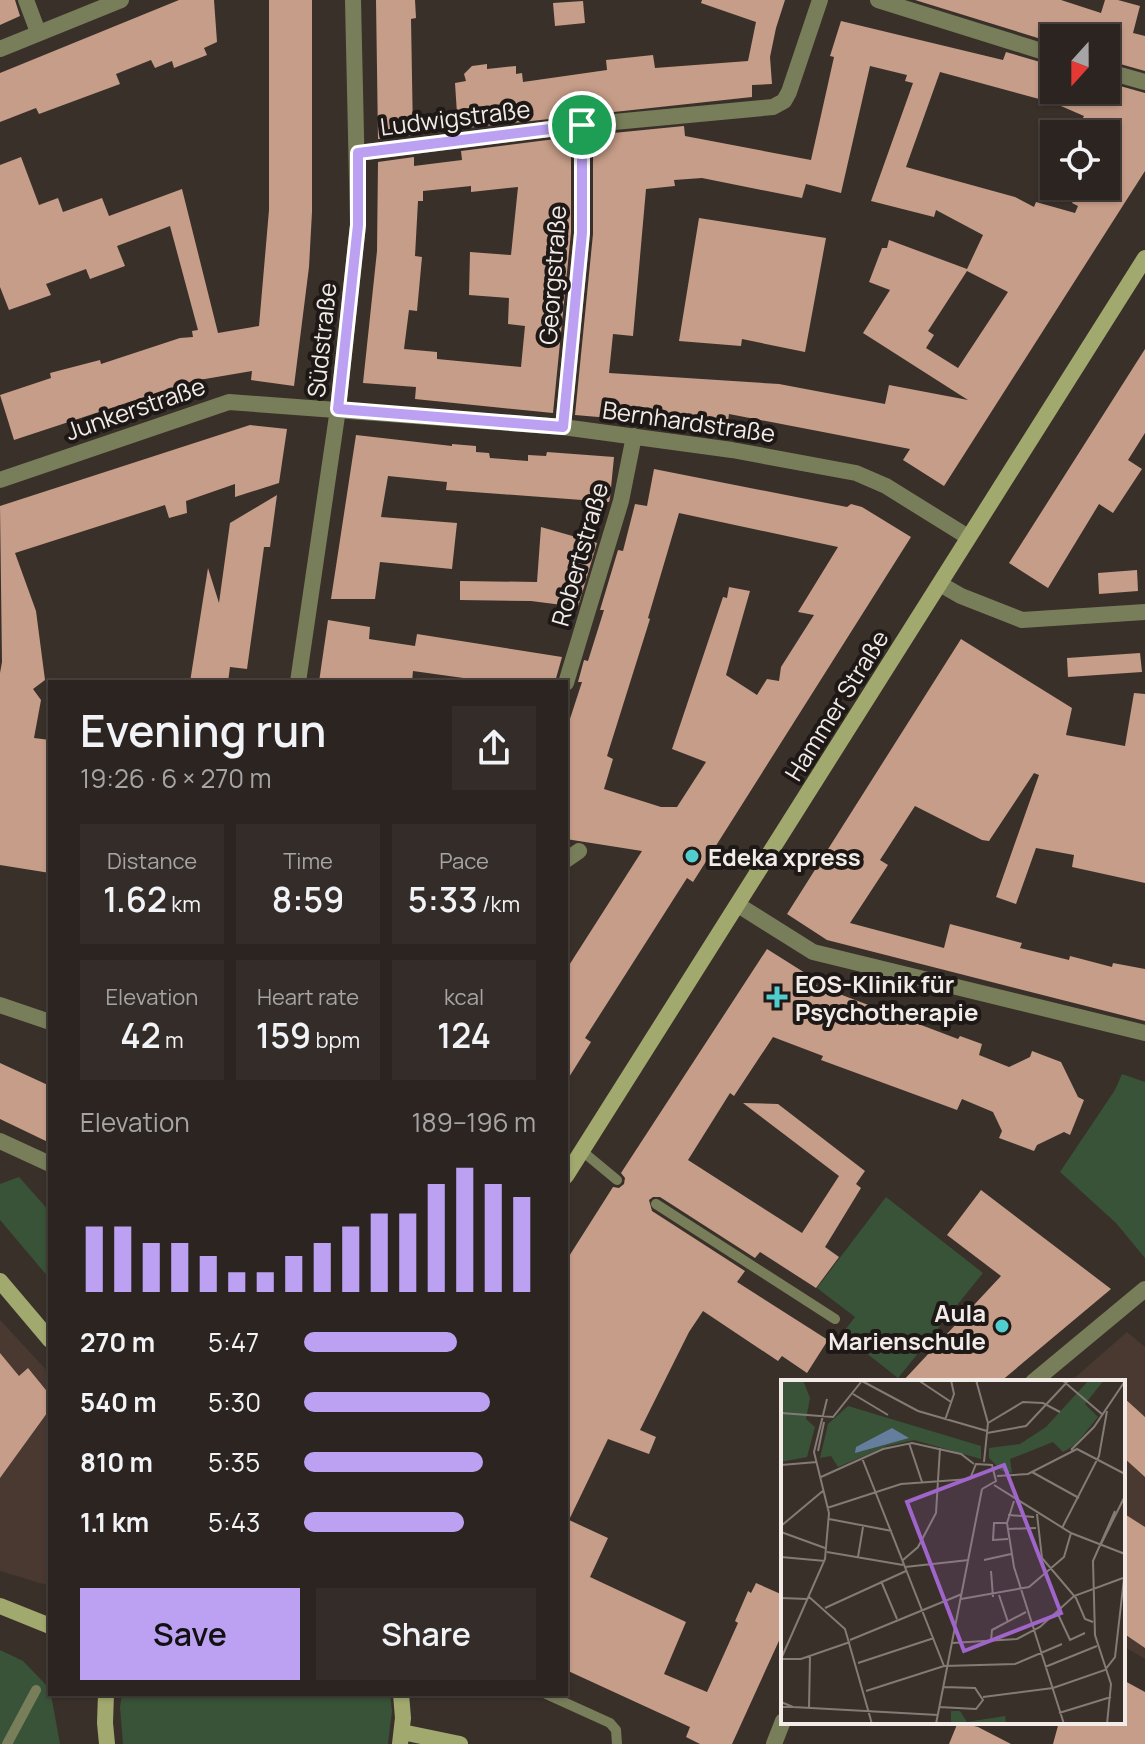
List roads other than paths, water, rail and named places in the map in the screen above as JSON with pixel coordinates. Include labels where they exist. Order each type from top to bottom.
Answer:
[{"type":"main road","name":"Hammer Straße","points":[[568,1173],[1145,258]]},
{"type":"main road","points":[[0,1281],[48,1335]]},
{"type":"main road","points":[[0,1606],[48,1625]]},
{"type":"main road","points":[[106,1696],[107,1744]]},
{"type":"main road","points":[[401,1696],[401,1738],[460,1744]]},
{"type":"street","points":[[26,0],[38,32]]},
{"type":"street","points":[[0,49],[121,0]]},
{"type":"street","name":"Südstraße","points":[[298,680],[338,409],[358,225],[353,0]]},
{"type":"street","name":"Ludwigstraße","points":[[358,153],[582,125],[773,107],[784,101],[789,92],[820,0]]},
{"type":"street","points":[[878,0],[1040,51]]},
{"type":"street","points":[[1120,75],[1145,82]]},
{"type":"street","name":"Georgstraße","points":[[563,427],[582,233],[582,125]]},
{"type":"street","name":"Junkerstraße","points":[[0,480],[229,402],[338,409]]},
{"type":"street","name":"Bernhardstraße","points":[[338,409],[563,427],[732,450],[856,473],[886,486],[968,537]]},
{"type":"street","name":"Robertstraße","points":[[567,680],[621,501],[634,436]]},
{"type":"street","points":[[940,584],[961,596],[1022,620],[1145,612]]},
{"type":"street","points":[[738,905],[813,952],[1145,1033]]},
{"type":"street","points":[[0,1005],[48,1021]]},
{"type":"street","points":[[0,1141],[48,1163]]},
{"type":"street","points":[[1035,1380],[1145,1289]]},
{"type":"street","points":[[774,1744],[782,1724]]},
{"type":"lane","points":[[582,1151],[617,1180]]},
{"type":"lane","points":[[656,1204],[835,1319]]},
{"type":"lane","points":[[7,1744],[36,1690]]},
{"type":"lane","points":[[550,1696],[610,1723],[616,1730],[617,1744]]},
{"type":"place","name":"Edeka xpress","points":[[692,856]]},
{"type":"place","name":"EOS-Klinik für Psychotherapie","points":[[777,997]]},
{"type":"place","name":"Aula Marienschule","points":[[1002,1326]]}]
